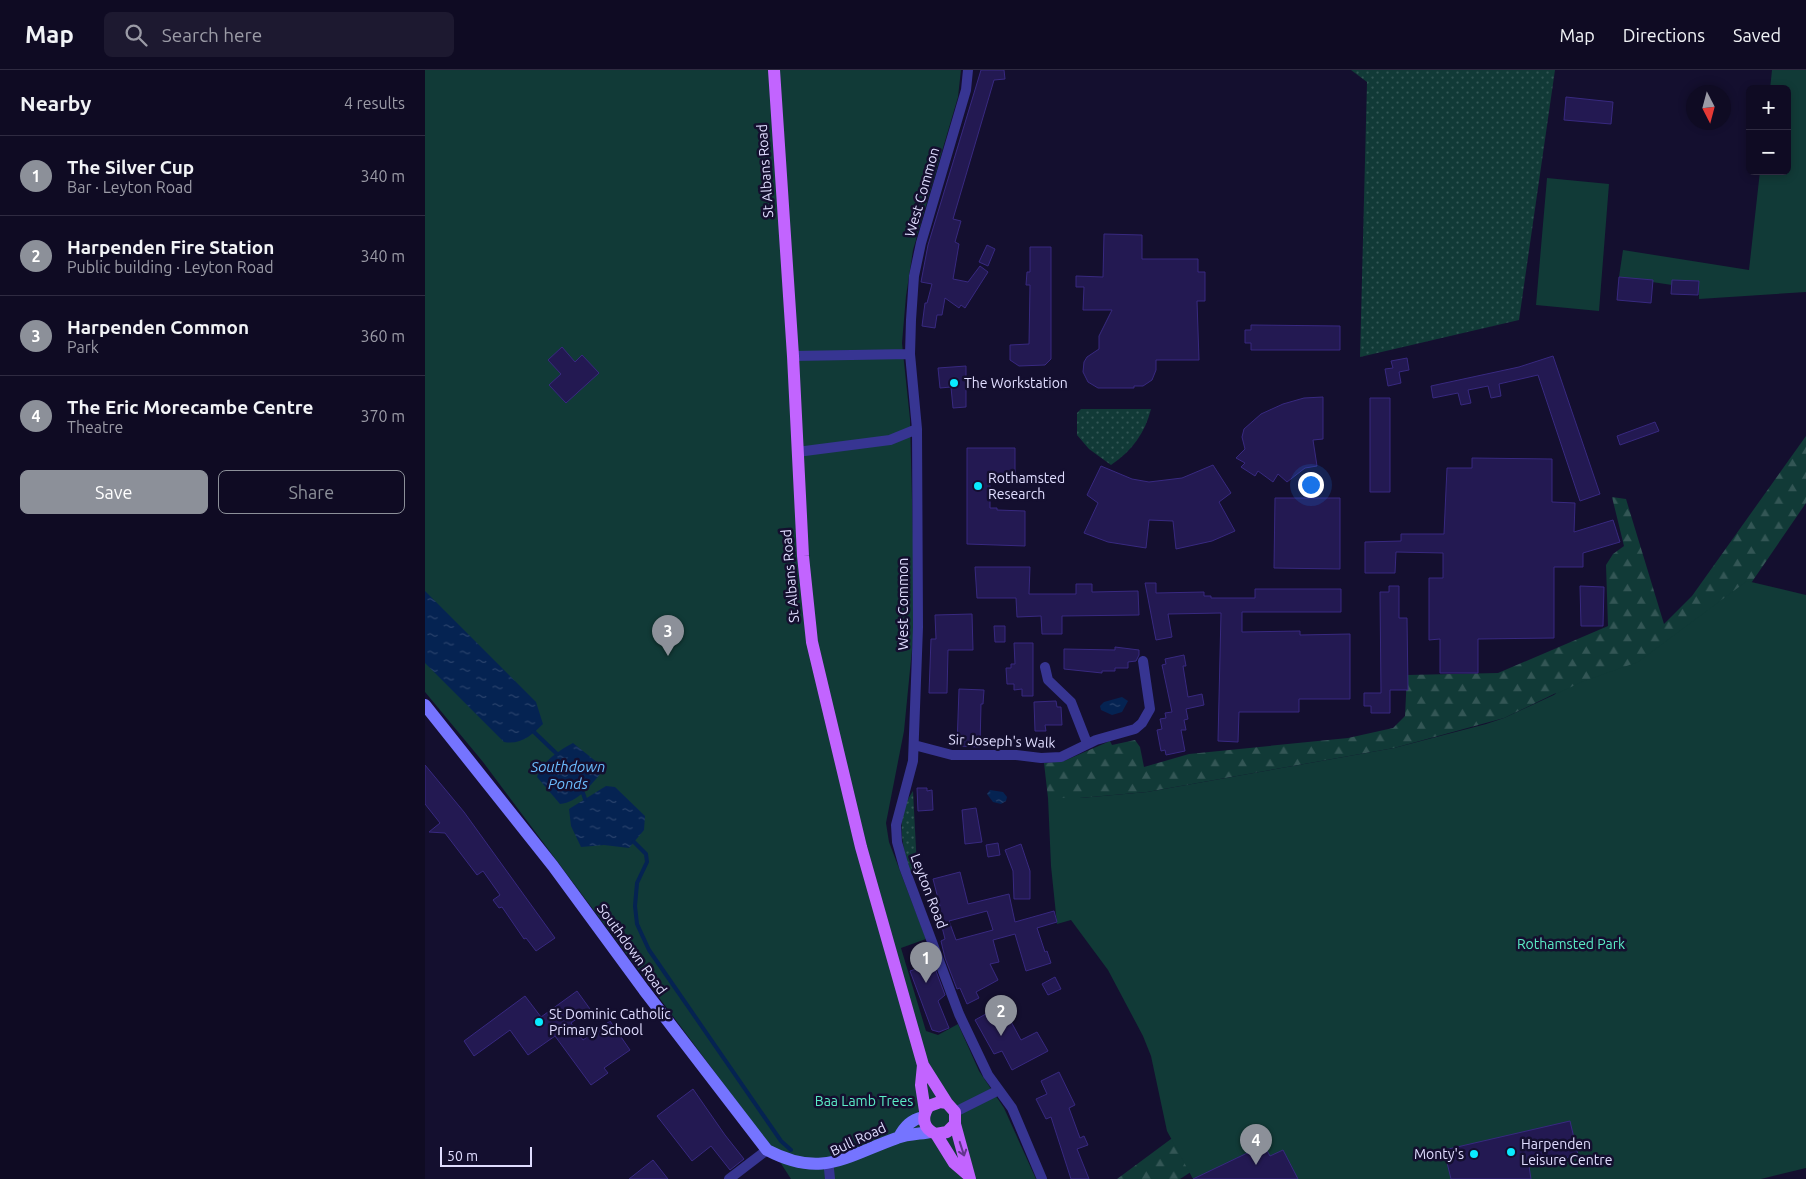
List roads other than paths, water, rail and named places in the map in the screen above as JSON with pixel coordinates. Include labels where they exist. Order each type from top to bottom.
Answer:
[{"type":"main road","name":"St Albans Road","points":[[774,70],[793,356],[803,556],[812,642],[861,847],[923,1065],[952,1113],[969,1177]]},
{"type":"main road","name":"St Albans Road","points":[[923,1065],[921,1085],[924,1123],[954,1163],[969,1177]]},
{"type":"main road","points":[[924,1114],[934,1103],[952,1113],[947,1132],[933,1133]]},
{"type":"street","name":"West Common","points":[[910,778],[914,745],[918,627],[917,429],[910,354],[914,276],[921,243],[966,90],[967,70]]},
{"type":"street","points":[[793,356],[910,354]]},
{"type":"street","points":[[797,452],[890,440],[917,429]]},
{"type":"street","name":"Sir Joseph's Walk","points":[[914,745],[952,755],[1016,755],[1041,758],[1061,756],[1087,743],[1135,729],[1147,718],[1150,702],[1143,661]]},
{"type":"street","points":[[1045,667],[1048,680],[1071,702],[1087,743]]},
{"type":"street","name":"Southdown Road","points":[[425,705],[553,866],[640,985],[767,1150],[782,1160],[830,1174]]},
{"type":"street","name":"Leyton Road","points":[[910,778],[896,826],[897,842],[904,867],[959,1014],[988,1075],[1012,1108],[1042,1179]]},
{"type":"street","points":[[952,1113],[999,1090]]},
{"type":"street","name":"Bull Road","points":[[899,1137],[905,1125],[924,1114]]},
{"type":"street","name":"Bull Road","points":[[830,1174],[840,1166],[899,1137],[933,1133]]},
{"type":"street","points":[[729,1179],[767,1150]]},
{"type":"water","points":[[425,591],[536,702],[543,724],[530,735],[521,741],[504,742],[425,663]]},
{"type":"water","points":[[1122,697],[1128,701],[1122,712],[1112,715],[1101,710],[1100,706],[1104,702]]},
{"type":"water","name":"Southdown Ponds","points":[[573,743],[598,763],[601,773],[578,797],[560,804],[537,777],[547,762]]},
{"type":"water","points":[[606,786],[615,787],[645,816],[644,830],[629,848],[604,845],[581,847],[571,826],[569,809]]},
{"type":"water","points":[[990,790],[1003,792],[1007,797],[1006,801],[1001,804],[993,802],[987,794]]},
{"type":"waterway","points":[[534,732],[557,754]]},
{"type":"waterway","points":[[583,793],[585,799]]},
{"type":"waterway","points":[[634,842],[646,854],[647,862],[637,883],[635,906],[637,924],[649,950],[781,1141],[791,1150]]},
{"type":"place","name":"The Workstation","points":[[954,383]]},
{"type":"place","name":"Rothamsted Research","points":[[978,486]]},
{"type":"place","name":"Harpenden Common","points":[[668,656]]},
{"type":"place","name":"The Silver Cup","points":[[926,983]]},
{"type":"place","name":"St Dominic Catholic Primary School","points":[[539,1022]]},
{"type":"place","name":"Harpenden Fire Station","points":[[1001,1036]]},
{"type":"place","name":"Harpenden Leisure Centre","points":[[1511,1152]]},
{"type":"place","name":"Monty's","points":[[1474,1154]]},
{"type":"place","name":"The Eric Morecambe Centre","points":[[1256,1165]]},
{"type":"park label","name":"Rothamsted Park","points":[[1571,944]]},
{"type":"park label","name":"Baa Lamb Trees","points":[[864,1101]]}]
